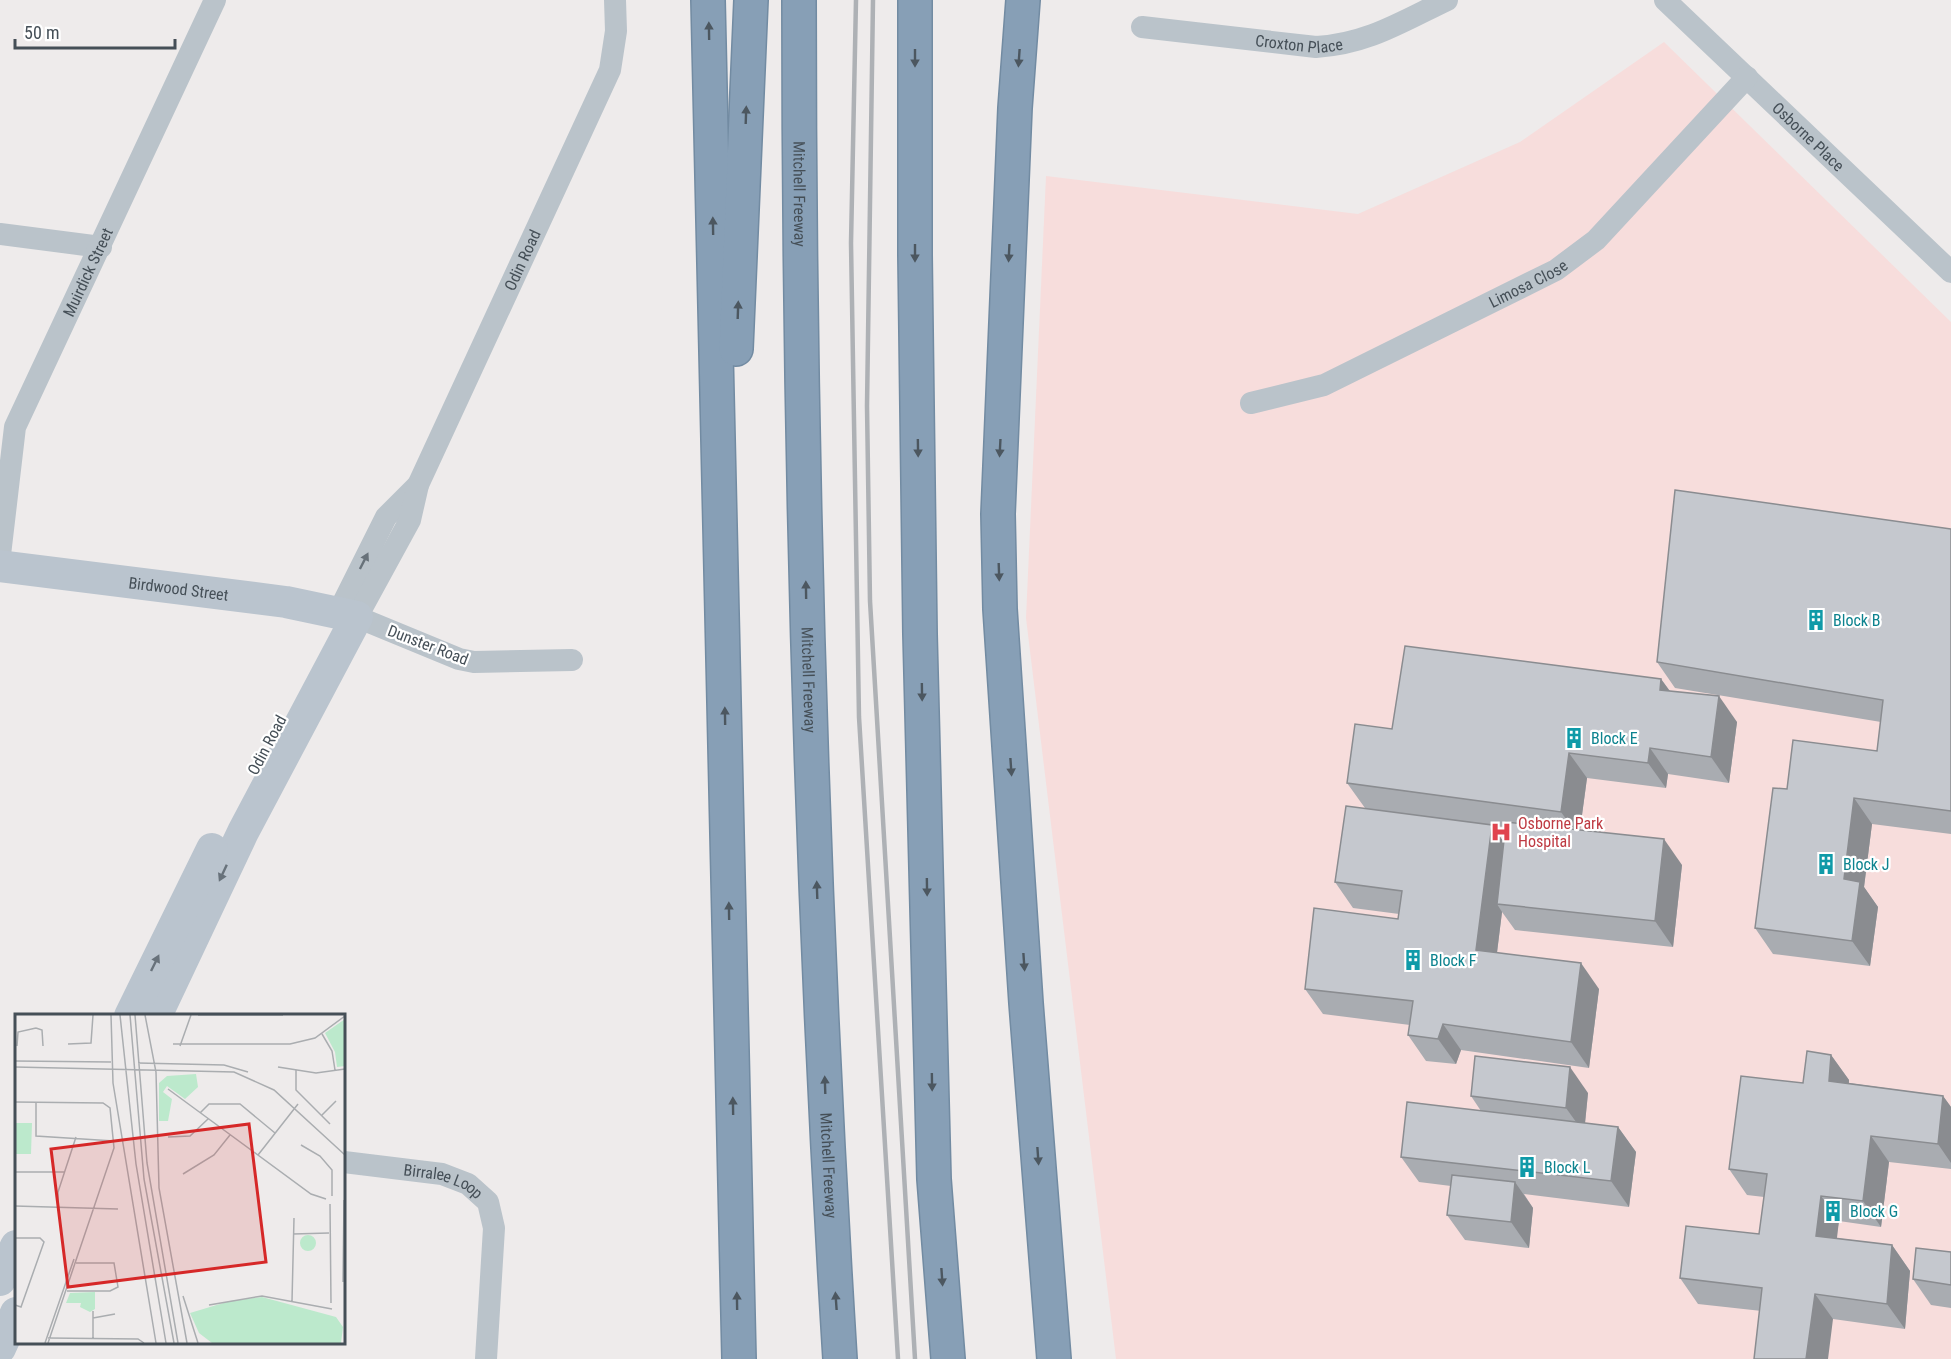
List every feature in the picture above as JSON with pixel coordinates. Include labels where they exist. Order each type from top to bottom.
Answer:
[{"type":"highway","points":[[708,0],[739,1359]]},
{"type":"highway","points":[[724,662],[751,0]]},
{"type":"highway","name":"Mitchell Freeway","points":[[799,0],[799,254],[807,649],[829,1188],[840,1359]]},
{"type":"highway","points":[[915,0],[915,255],[920,622],[934,1179],[948,1359]]},
{"type":"highway","points":[[1023,0],[1015,108],[998,514],[1000,609],[1054,1358]]},
{"type":"street","name":"Muirdick Street","points":[[0,555],[15,427],[215,0]]},
{"type":"street","name":"Odin Road","points":[[157,1014],[347,615],[386,517],[418,485],[610,70],[616,31],[615,0]]},
{"type":"street","name":"Croxton Place","points":[[1142,27],[1316,47],[1342,45],[1364,40],[1447,0]]},
{"type":"street","name":"Osborne Place","points":[[1665,0],[1951,272]]},
{"type":"street","name":"Limosa Close","points":[[1251,403],[1324,385],[1556,270],[1596,240],[1747,77]]},
{"type":"street","points":[[0,234],[101,247]]},
{"type":"street","name":"Birdwood Street","points":[[0,566],[286,602],[347,615]]},
{"type":"street","name":"Odin Road","points":[[131,1014],[203,865],[347,615]]},
{"type":"street","name":"Dunster Road","points":[[347,615],[459,659],[474,662],[572,660]]},
{"type":"street","name":"Birralee Loop","points":[[345,1162],[442,1174],[468,1184],[488,1202],[494,1228],[486,1359]]},
{"type":"street","points":[[0,1280],[15,1248]]},
{"type":"street","points":[[0,1348],[15,1315]]},
{"type":"shaded area","name":"Osborne Park Hospital","points":[[1664,42],[1951,322],[1951,1359],[1116,1359],[1026,618],[1046,176],[1358,214],[1520,142]]},
{"type":"building","name":"Block B","points":[[1675,490],[1951,529],[1951,811],[1854,798],[1844,879],[1860,882],[1852,941],[1755,928],[1773,788],[1787,789],[1793,740],[1877,751],[1883,700],[1657,662]]},
{"type":"building","points":[[1405,646],[1661,679],[1660,690],[1719,696],[1711,757],[1650,748],[1648,763],[1569,753],[1561,812],[1347,783],[1355,724],[1392,729]]},
{"type":"building","name":"Block F","points":[[1346,806],[1492,825],[1476,950],[1581,963],[1571,1042],[1443,1024],[1438,1039],[1408,1035],[1413,1001],[1305,989],[1314,908],[1398,919],[1402,891],[1335,882]]},
{"type":"building","points":[[1506,822],[1664,839],[1655,921],[1497,904]]},
{"type":"building","name":"Block G","points":[[1807,1051],[1831,1055],[1829,1081],[1943,1096],[1938,1144],[1871,1136],[1863,1201],[1821,1196],[1816,1236],[1892,1245],[1887,1304],[1815,1294],[1806,1359],[1754,1359],[1762,1288],[1680,1278],[1686,1226],[1759,1234],[1767,1174],[1729,1169],[1741,1076],[1803,1083]]},
{"type":"building","points":[[1475,1056],[1570,1067],[1566,1108],[1471,1096]]},
{"type":"building","points":[[1407,1102],[1618,1127],[1611,1181],[1401,1157]]},
{"type":"building","points":[[1452,1175],[1515,1182],[1511,1222],[1447,1215]]},
{"type":"building","points":[[1916,1248],[1951,1252],[1951,1285],[1913,1279]]},
{"type":"railway","points":[[856,0],[851,243],[859,717],[898,1359]]},
{"type":"railway","points":[[873,0],[867,406],[870,601],[915,1359]]},
{"type":"place","name":"Block B","points":[[1816,620]]},
{"type":"place","name":"Block E","points":[[1574,738]]},
{"type":"place","name":"Osborne Park Hospital","points":[[1501,832]]},
{"type":"place","name":"Block J","points":[[1826,864]]},
{"type":"place","name":"Block F","points":[[1413,960]]},
{"type":"place","name":"Block L","points":[[1527,1167]]},
{"type":"place","name":"Block G","points":[[1833,1211]]}]
